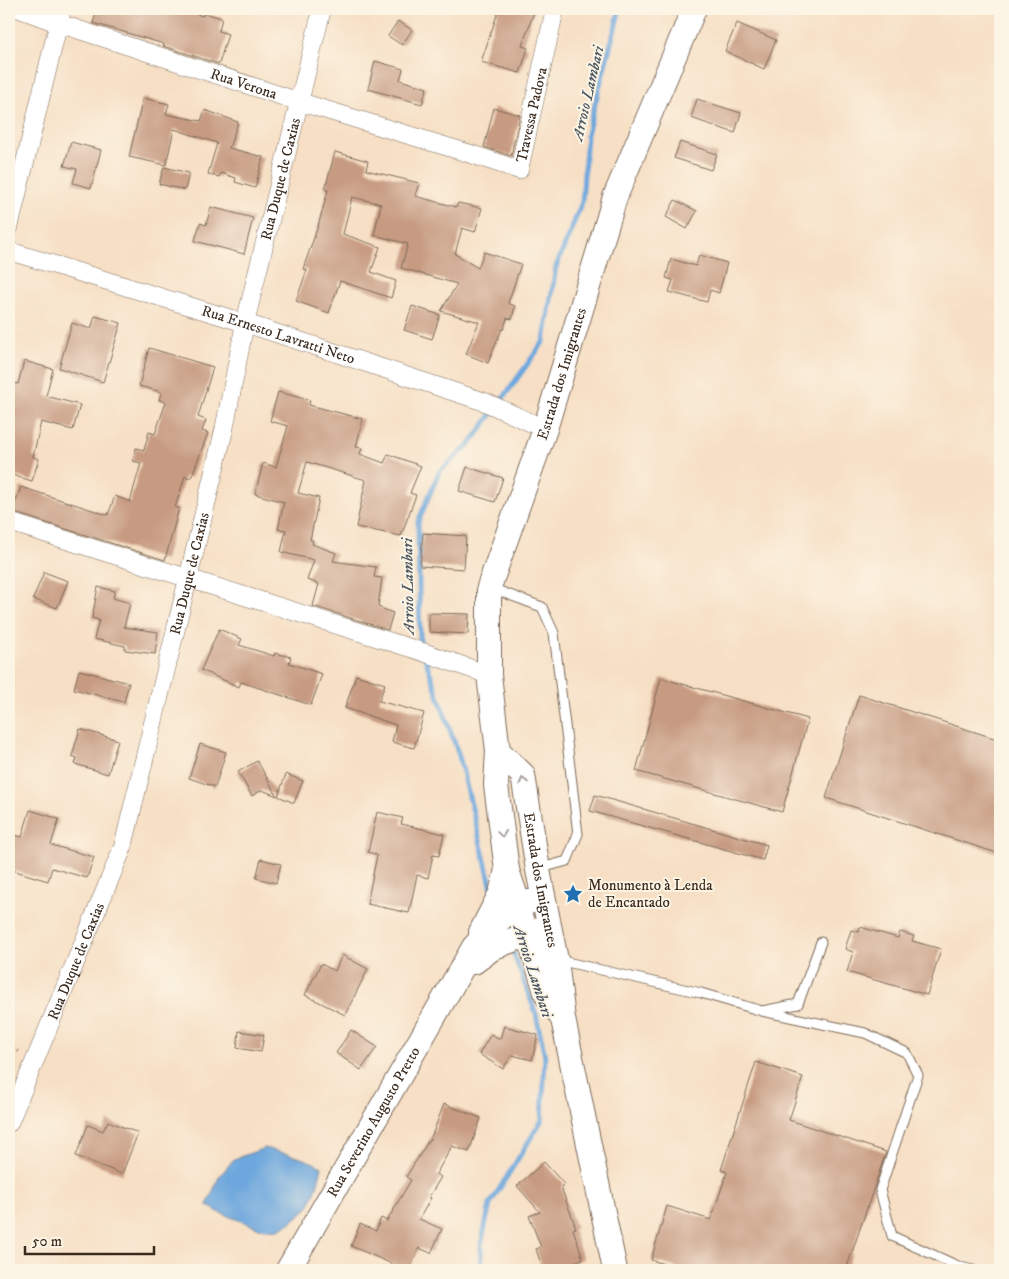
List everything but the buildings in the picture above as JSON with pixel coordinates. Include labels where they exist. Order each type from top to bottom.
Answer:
[{"type":"street","name":"Rua Verona","points":[[20,9],[60,16],[300,102],[471,154]]},
{"type":"street","name":"Rua Duque de Caxias","points":[[9,1122],[123,846],[224,430],[245,323],[322,9]]},
{"type":"street","name":"Travessa Padova","points":[[471,154],[519,170],[555,9]]},
{"type":"street","name":"Estrada dos Imigrantes","points":[[615,1270],[563,1019],[556,960],[520,917],[510,894],[496,785],[498,751],[489,675],[489,587],[545,428],[615,197],[694,9]]},
{"type":"street","points":[[9,228],[60,16]]},
{"type":"street","name":"Rua Ernesto Lavratti Neto","points":[[9,251],[245,323],[485,402],[545,428]]},
{"type":"street","points":[[9,522],[423,652],[489,675]]},
{"type":"street","name":"Estrada dos Imigrantes","points":[[498,751],[523,775],[543,900],[532,932],[547,995],[563,1019]]},
{"type":"street","points":[[487,934],[510,894],[543,900]]},
{"type":"street","points":[[487,934],[532,932]]},
{"type":"street","name":"Rua Severino Augusto Pretto","points":[[288,1270],[459,974],[487,934]]},
{"type":"lane","points":[[489,587],[542,607],[554,633],[578,834],[567,860],[538,870]]},
{"type":"lane","points":[[762,1011],[798,1004],[821,942]]},
{"type":"lane","points":[[556,960],[701,993],[762,1011],[865,1033],[907,1053],[918,1075],[880,1190],[892,1236],[960,1267],[973,1270]]},
{"type":"water","points":[[265,1148],[301,1158],[322,1167],[309,1207],[290,1223],[277,1230],[259,1228],[218,1212],[207,1205],[219,1177],[234,1159]]},
{"type":"waterway","name":"Arroio Lambari","points":[[421,647],[418,522],[439,472],[471,443],[544,341],[556,267],[582,202],[587,134],[620,9]]},
{"type":"waterway","name":"Arroio Lambari","points":[[425,658],[459,756],[492,889]]},
{"type":"waterway","name":"Arroio Lambari","points":[[481,1270],[481,1245],[490,1204],[542,1120],[545,1057],[536,1014],[511,947]]},
{"type":"place","name":"Monumento à Lenda de Encantado","points":[[573,894]]}]
